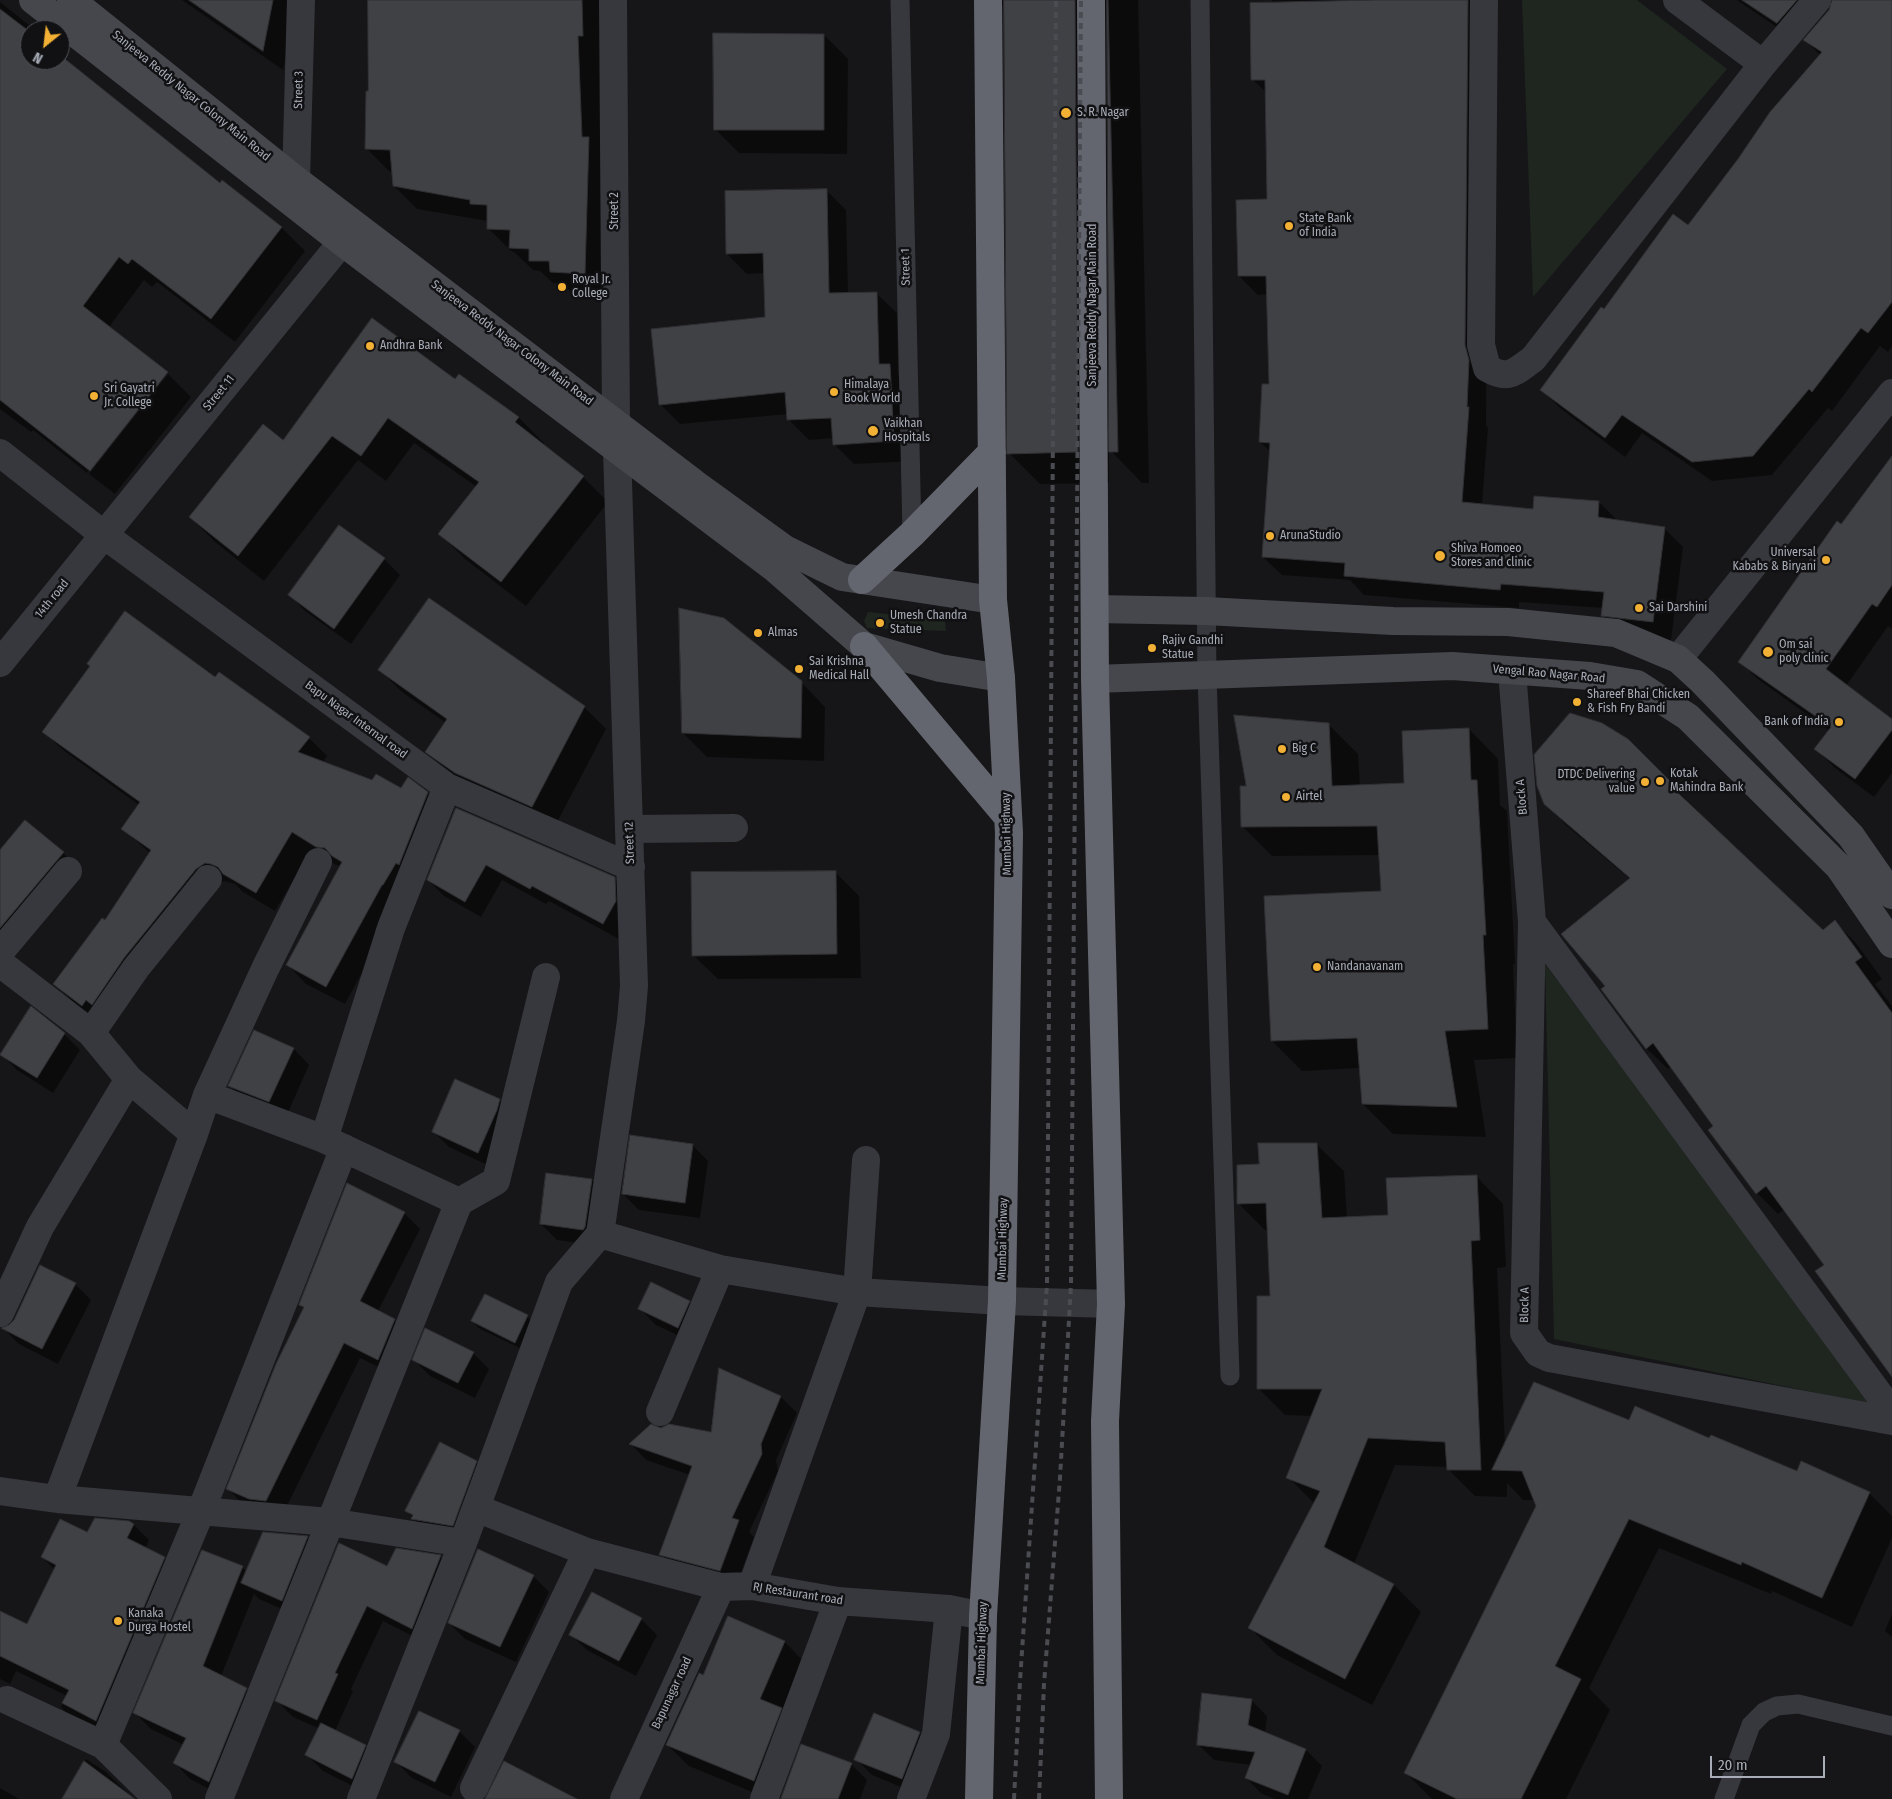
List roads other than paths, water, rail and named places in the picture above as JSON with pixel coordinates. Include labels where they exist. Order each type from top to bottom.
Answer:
[{"type":"highway","points":[[988,0],[993,600]]},
{"type":"highway","name":"Sanjeeva Reddy Nagar Main Road","points":[[1091,0],[1095,679]]},
{"type":"highway","points":[[854,578],[912,534],[992,452]]},
{"type":"highway","name":"Mumbai Highway","points":[[979,1799],[982,1616],[1002,1302],[1009,833],[1001,678],[993,600]]},
{"type":"highway","points":[[864,646],[1007,816]]},
{"type":"highway","points":[[1095,679],[1111,1304],[1105,1421],[1109,1799]]},
{"type":"main road","name":"Sanjeeva Reddy Nagar Colony Main Road","points":[[33,0],[338,247],[774,567],[864,646]]},
{"type":"main road","name":"Sanjeeva Reddy Nagar Colony Main Road","points":[[71,0],[296,180],[694,483],[785,548],[854,578],[993,600]]},
{"type":"main road","points":[[830,617],[854,578]]},
{"type":"main road","points":[[1095,609],[1206,611],[1393,621],[1508,622],[1616,633],[1678,659],[1703,682],[1851,836],[1892,895]]},
{"type":"main road","points":[[864,646],[940,668],[1001,678]]},
{"type":"main road","name":"Vengal Rao Nagar Road","points":[[1095,679],[1452,666],[1590,676],[1637,684],[1688,717],[1839,867],[1892,944]]},
{"type":"street","name":"Street 3","points":[[296,180],[301,0]]},
{"type":"street","name":"Street 2","points":[[613,0],[616,423]]},
{"type":"street","points":[[1484,0],[1481,345],[1487,368],[1499,375],[1511,374],[1533,359],[1764,64],[1817,0]]},
{"type":"street","points":[[1677,0],[1764,64]]},
{"type":"street","name":"Street 11","points":[[104,535],[338,247]]},
{"type":"street","points":[[1678,659],[1892,394]]},
{"type":"street","name":"Street 12","points":[[600,1234],[631,1021],[634,986],[617,450]]},
{"type":"street","name":"Bapu Nagar Internal road","points":[[0,453],[104,535],[447,787],[631,867]]},
{"type":"street","name":"14th road","points":[[0,663],[104,535]]},
{"type":"street","name":"Block A","points":[[1512,671],[1532,922],[1524,1333],[1538,1352],[1549,1358],[1892,1422]]},
{"type":"street","points":[[103,1745],[201,1512],[334,1143],[390,928],[447,787]]},
{"type":"street","points":[[630,829],[734,828]]},
{"type":"street","points":[[58,1499],[207,1095],[264,969],[318,862]]},
{"type":"street","points":[[0,952],[68,871]]},
{"type":"street","points":[[91,1033],[136,968],[208,879]]},
{"type":"street","points":[[1532,922],[1892,1412]]},
{"type":"street","points":[[0,963],[91,1033],[129,1079],[194,1134]]},
{"type":"street","points":[[219,1799],[460,1202],[496,1181],[546,977]]},
{"type":"street","points":[[0,1313],[40,1227],[129,1079]]},
{"type":"street","points":[[207,1095],[334,1143],[460,1202]]},
{"type":"street","points":[[752,1586],[858,1292],[866,1160]]},
{"type":"street","points":[[361,1799],[463,1543],[560,1282],[600,1234],[720,1269],[858,1292],[1002,1302],[1111,1304]]},
{"type":"street","points":[[660,1412],[720,1269]]},
{"type":"street","points":[[0,1491],[58,1499],[330,1522],[463,1543]]},
{"type":"street","name":"RJ Restaurant road","points":[[476,1508],[587,1552],[721,1587],[752,1586],[838,1601],[949,1609],[982,1616]]},
{"type":"street","points":[[474,1788],[587,1552]]},
{"type":"street","name":"Bapunagar road","points":[[624,1799],[721,1587]]},
{"type":"street","points":[[764,1799],[838,1601]]},
{"type":"street","points":[[911,1799],[936,1734],[949,1609]]},
{"type":"street","points":[[7,1700],[103,1745],[158,1799]]},
{"type":"lane","name":"Street 1","points":[[900,0],[912,534]]},
{"type":"lane","points":[[1200,0],[1207,675],[1230,1376]]},
{"type":"lane","points":[[1724,1799],[1751,1725],[1764,1712],[1777,1706],[1798,1704],[1892,1726]]},
{"type":"railway","points":[[1014,1799],[1020,1681],[1047,1284],[1056,0]]},
{"type":"railway","points":[[1039,1799],[1044,1684],[1060,1478],[1071,1284],[1081,0]]},
{"type":"place","name":"S. R. Nagar","points":[[1066,113]]},
{"type":"place","name":"State Bank of India","points":[[1289,226]]},
{"type":"place","name":"Royal Jr. College","points":[[562,287]]},
{"type":"place","name":"Andhra Bank","points":[[370,346]]},
{"type":"place","name":"Himalaya Book World","points":[[834,392]]},
{"type":"place","name":"Sri Gayatri Jr. College","points":[[94,396]]},
{"type":"place","name":"Vaikhan Hospitals","points":[[873,431]]},
{"type":"place","name":"ArunaStudio","points":[[1270,536]]},
{"type":"place","name":"Shiva Homoeo Stores and clinic","points":[[1440,556]]},
{"type":"place","name":"Universal Kababs & Biryani","points":[[1826,560]]},
{"type":"place","name":"Sai Darshini","points":[[1639,608]]},
{"type":"place","name":"Umesh Chandra Statue","points":[[880,623]]},
{"type":"place","name":"Almas","points":[[758,633]]},
{"type":"place","name":"Rajiv Gandhi Statue","points":[[1152,648]]},
{"type":"place","name":"Om sai poly clinic","points":[[1768,652]]},
{"type":"place","name":"Sai Krishna Medical Hall","points":[[799,669]]},
{"type":"place","name":"Shareef Bhai Chicken & Fish Fry Bandi","points":[[1577,702]]},
{"type":"place","name":"Bank of India","points":[[1839,722]]},
{"type":"place","name":"Big C","points":[[1282,749]]},
{"type":"place","name":"Kotak Mahindra Bank","points":[[1660,781]]},
{"type":"place","name":"DTDC Delivering value","points":[[1645,782]]},
{"type":"place","name":"Airtel","points":[[1286,797]]},
{"type":"place","name":"Nandanavanam","points":[[1317,967]]},
{"type":"place","name":"Kanaka Durga Hostel","points":[[118,1621]]}]
